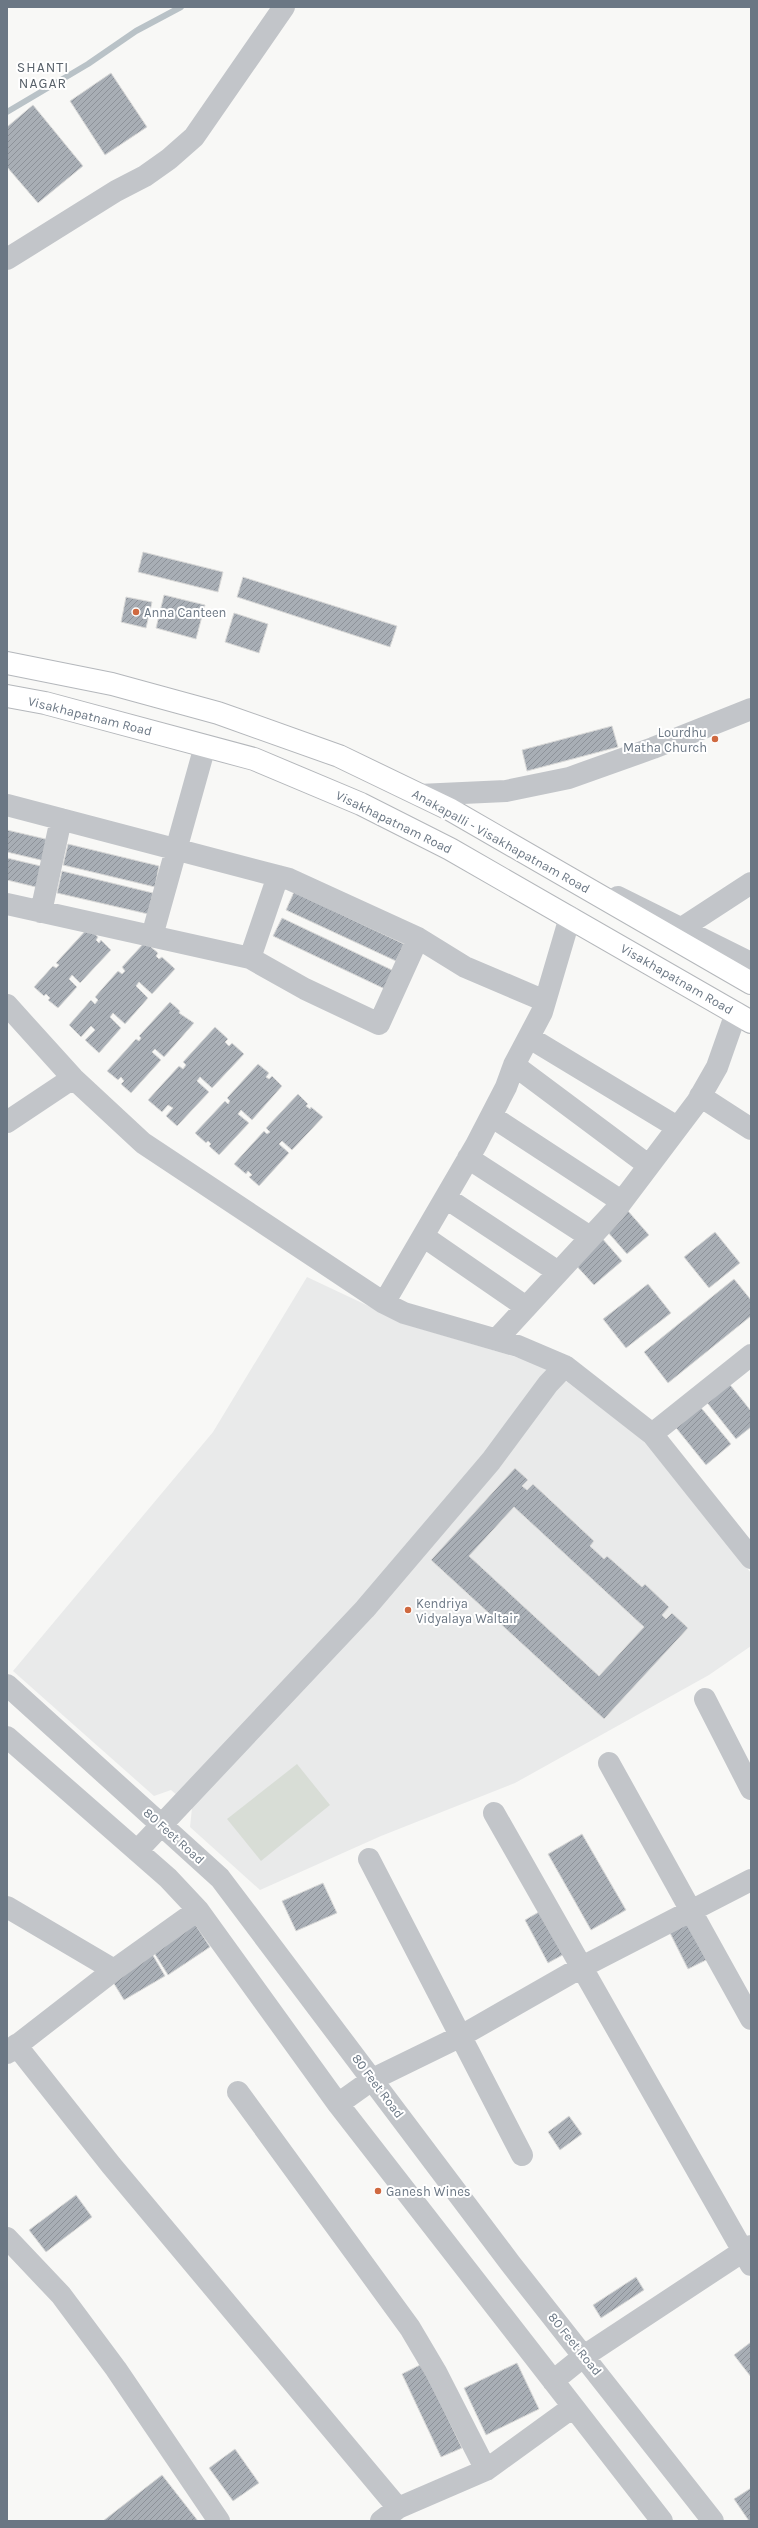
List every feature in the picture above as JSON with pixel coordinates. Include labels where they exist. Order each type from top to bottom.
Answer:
[{"type":"main road","name":"Anakapalli - Visakhapatnam Road","points":[[7,663],[112,684],[218,713],[339,756],[452,810],[751,983]]},
{"type":"main road","name":"Visakhapatnam Road","points":[[7,696],[45,703],[254,759],[361,804],[450,849],[744,1018]]},
{"type":"street","points":[[7,258],[116,191],[145,176],[169,159],[194,137],[284,7]]},
{"type":"street","points":[[419,795],[506,791],[569,778],[653,748],[751,709]]},
{"type":"street","points":[[152,936],[177,850],[204,746]]},
{"type":"street","points":[[7,805],[290,879],[418,938],[465,967],[545,1001]]},
{"type":"street","points":[[41,912],[61,819]]},
{"type":"street","points":[[544,864],[682,928],[751,964]]},
{"type":"street","points":[[250,958],[278,876]]},
{"type":"street","points":[[682,928],[751,883]]},
{"type":"street","points":[[7,904],[250,958],[305,990],[379,1024],[418,938]]},
{"type":"street","points":[[384,1303],[446,1198],[491,1116],[514,1065],[530,1038],[545,1001],[570,917]]},
{"type":"street","points":[[10,1012],[73,1078],[143,1143],[384,1303],[404,1313],[518,1346],[565,1366],[652,1434],[751,1558]]},
{"type":"street","points":[[496,1340],[621,1201],[700,1096],[744,1018]]},
{"type":"street","points":[[530,1038],[677,1127]]},
{"type":"street","points":[[514,1065],[648,1165]]},
{"type":"street","points":[[7,1122],[73,1078]]},
{"type":"street","points":[[700,1096],[751,1129]]},
{"type":"street","points":[[491,1116],[621,1201]]},
{"type":"street","points":[[468,1158],[590,1237]]},
{"type":"street","points":[[446,1198],[558,1272]]},
{"type":"street","points":[[423,1236],[526,1307]]},
{"type":"street","points":[[652,1434],[751,1355]]},
{"type":"street","points":[[137,1851],[365,1609],[491,1461],[548,1384],[565,1366]]},
{"type":"street","name":"80 Feet Road","points":[[7,1685],[220,1878],[506,2257],[713,2521]]},
{"type":"street","points":[[705,1699],[751,1789]]},
{"type":"street","points":[[7,1737],[168,1878],[198,1910],[338,2104],[662,2521]]},
{"type":"street","points":[[609,1763],[693,1911],[751,2019]]},
{"type":"street","points":[[494,1813],[580,1968],[748,2254],[584,2356],[553,2381]]},
{"type":"street","points":[[369,1859],[522,2155]]},
{"type":"street","points":[[338,2104],[373,2079],[461,2036],[580,1968],[751,1880]]},
{"type":"street","points":[[7,1907],[114,1970]]},
{"type":"street","points":[[198,1910],[114,1970],[12,2049],[398,2508]]},
{"type":"street","points":[[238,2092],[410,2328],[436,2372],[486,2470]]},
{"type":"street","points":[[7,2238],[65,2301],[116,2369],[219,2521]]},
{"type":"street","points":[[381,2521],[398,2508],[486,2470],[574,2407]]},
{"type":"shaded area","name":"Kendriya Vidyalaya Waltair","points":[[307,1277],[411,1326],[546,1366],[641,1438],[751,1573],[751,1646],[709,1675],[515,1783],[381,1836],[260,1890],[190,1827],[192,1808],[171,1790],[154,1796],[13,1671],[213,1432]]},
{"type":"shaded area","points":[[297,1764],[330,1805],[261,1861],[227,1819]]},
{"type":"building","points":[[111,73],[147,127],[105,155],[70,101]]},
{"type":"building","points":[[33,105],[83,166],[38,203],[7,167],[7,127]]},
{"type":"building","points":[[143,552],[223,572],[218,592],[138,572]]},
{"type":"building","points":[[243,577],[397,626],[390,647],[237,597]]},
{"type":"building","points":[[164,595],[205,605],[196,639],[156,628]]},
{"type":"building","name":"Anna Canteen","points":[[126,597],[152,602],[146,628],[121,622]]},
{"type":"building","points":[[234,613],[268,624],[259,653],[225,642]]},
{"type":"building","points":[[612,726],[618,747],[527,771],[522,750]]},
{"type":"building","points":[[7,830],[54,841],[49,862],[7,852]]},
{"type":"building","points":[[68,844],[159,866],[155,887],[63,865]]},
{"type":"building","points":[[7,858],[49,868],[44,889],[7,880]]},
{"type":"building","points":[[62,871],[153,893],[148,914],[57,893]]},
{"type":"building","points":[[294,892],[404,944],[396,961],[286,910]]},
{"type":"building","points":[[282,918],[394,971],[385,989],[273,936]]},
{"type":"building","points":[[88,928],[98,937],[96,940],[99,943],[101,940],[111,950],[80,983],[72,975],[69,979],[77,987],[58,1008],[48,1000],[50,998],[46,994],[44,996],[34,987],[53,966],[56,968],[59,965],[56,963]]},
{"type":"building","points":[[145,942],[158,953],[156,956],[159,959],[162,957],[175,969],[152,994],[139,982],[136,986],[148,998],[125,1024],[113,1013],[110,1017],[121,1028],[99,1053],[85,1040],[95,1030],[91,1026],[81,1037],[69,1025],[91,1000],[95,1004],[98,1000],[95,997],[118,971],[122,974],[125,971],[122,967]]},
{"type":"building","points":[[170,1002],[180,1011],[179,1013],[194,1023],[164,1057],[155,1049],[152,1052],[161,1060],[131,1093],[121,1084],[124,1081],[121,1077],[118,1080],[107,1071],[136,1039],[139,1041],[141,1038],[139,1036]]},
{"type":"building","points":[[215,1027],[228,1039],[225,1042],[229,1046],[232,1043],[244,1054],[212,1088],[200,1077],[197,1081],[209,1092],[177,1126],[166,1116],[173,1108],[168,1105],[162,1112],[148,1100],[179,1066],[183,1069],[186,1065],[183,1062]]},
{"type":"building","points":[[258,1064],[269,1073],[266,1077],[269,1079],[272,1076],[282,1086],[252,1120],[241,1110],[238,1114],[249,1123],[219,1155],[209,1146],[211,1144],[208,1141],[206,1143],[195,1133],[225,1101],[228,1104],[230,1101],[227,1098]]},
{"type":"building","points":[[298,1094],[308,1104],[306,1106],[310,1109],[311,1107],[323,1117],[292,1150],[282,1141],[279,1144],[289,1153],[259,1186],[249,1177],[252,1175],[248,1171],[246,1174],[234,1164],[264,1131],[267,1134],[270,1132],[266,1128]]},
{"type":"building","points":[[628,1211],[649,1235],[627,1254],[606,1230]]},
{"type":"building","points":[[715,1232],[740,1263],[709,1288],[684,1257]]},
{"type":"building","points":[[601,1237],[622,1261],[594,1285],[573,1262]]},
{"type":"building","points":[[734,1279],[751,1300],[751,1316],[668,1383],[644,1352]]},
{"type":"building","points":[[648,1284],[671,1313],[626,1348],[603,1319]]},
{"type":"building","points":[[727,1381],[751,1411],[751,1427],[736,1439],[705,1400]]},
{"type":"building","points":[[698,1404],[731,1444],[706,1465],[673,1424]]},
{"type":"building","points":[[515,1468],[528,1480],[522,1486],[527,1490],[533,1484],[594,1541],[590,1546],[604,1559],[607,1556],[642,1587],[645,1584],[669,1607],[662,1615],[666,1619],[672,1613],[688,1628],[604,1719],[431,1560]],"holes":[[[514,1507],[644,1627],[599,1676],[469,1556]]]},
{"type":"building","points":[[582,1834],[626,1910],[591,1930],[548,1854]]},
{"type":"building","points":[[323,1883],[337,1913],[296,1931],[282,1901]]},
{"type":"building","points":[[544,1909],[568,1952],[548,1963],[525,1920]]},
{"type":"building","points":[[695,1920],[714,1956],[688,1969],[670,1933]]},
{"type":"building","points":[[195,1924],[210,1947],[168,1975],[153,1951]]},
{"type":"building","points":[[151,1952],[165,1976],[124,2000],[110,1977]]},
{"type":"building","points":[[569,2116],[582,2134],[560,2150],[548,2132]]},
{"type":"building","points":[[76,2195],[92,2217],[46,2252],[29,2230]]},
{"type":"building","points":[[636,2277],[644,2290],[601,2318],[593,2305]]},
{"type":"building","points":[[751,2342],[751,2377],[734,2355]]},
{"type":"building","points":[[517,2363],[539,2409],[486,2435],[464,2388]]},
{"type":"building","points":[[422,2364],[462,2448],[441,2457],[402,2374]]},
{"type":"building","points":[[235,2449],[259,2483],[233,2501],[209,2468]]},
{"type":"building","points":[[162,2475],[198,2521],[103,2521]]},
{"type":"building","points":[[751,2488],[751,2521],[749,2521],[734,2499]]},
{"type":"waterway","points":[[7,112],[88,64],[136,31],[181,7]]},
{"type":"place","name":"Anna Canteen","points":[[136,612]]},
{"type":"place","name":"Lourdhu Matha Church","points":[[715,739]]},
{"type":"place","name":"Kendriya Vidyalaya Waltair","points":[[408,1610]]},
{"type":"place","name":"Ganesh Wines","points":[[378,2191]]},
{"type":"district","name":"SHANTI NAGAR","points":[[43,76]]}]
